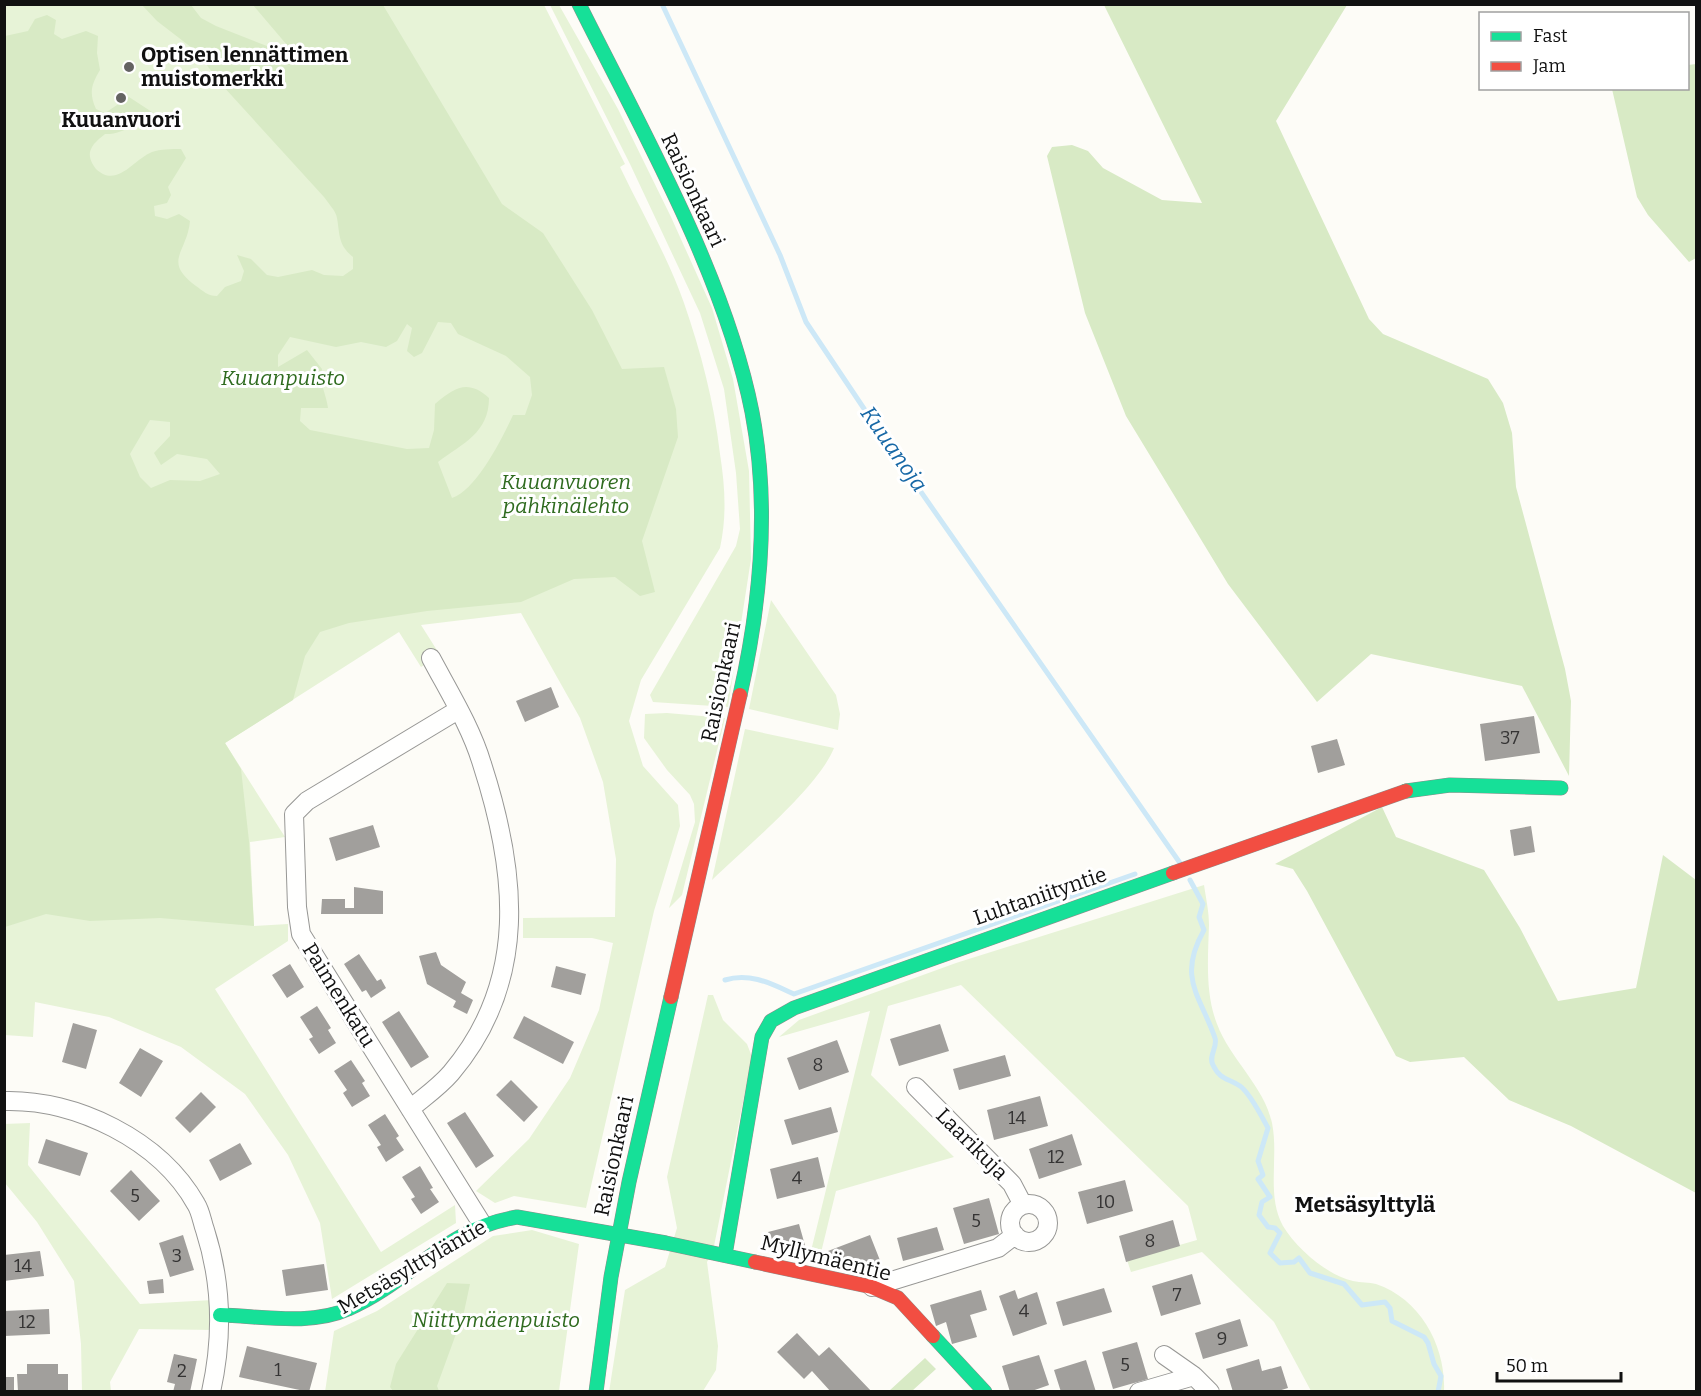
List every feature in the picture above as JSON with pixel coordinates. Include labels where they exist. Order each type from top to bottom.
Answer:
[{"type":"street","name":"Raisionkaari","points":[[579,4],[670,189],[724,314],[752,413],[760,480],[762,531],[760,583],[753,639],[619,1235],[596,1392]]},
{"type":"street","points":[[410,1109],[449,1076],[483,1026],[505,964],[511,929],[508,872],[497,817],[482,762],[431,658]]},
{"type":"street","name":"Paimenkatu","points":[[458,710],[307,801],[294,814],[294,865],[301,934],[482,1224]]},
{"type":"street","name":"Luhtaniityntie","points":[[725,1255],[762,1037],[771,1021],[794,1008],[1408,790],[1450,785],[1561,788]]},
{"type":"street","name":"Laarikuja","points":[[916,1087],[1012,1184],[1023,1205]]},
{"type":"street","points":[[4,1101],[25,1101],[79,1113],[129,1137],[169,1169],[197,1205],[214,1256],[220,1315],[216,1366],[211,1392]]},
{"type":"street","points":[[1023,1205],[1034,1205],[1044,1211],[1048,1227],[1042,1237],[1031,1242],[1015,1235],[1011,1218],[1023,1205]]},
{"type":"street","name":"Metsäsylttyläntie","points":[[220,1315],[314,1316],[349,1310],[482,1224],[500,1218],[517,1217],[619,1235]]},
{"type":"street","name":"Myllymäentie","points":[[619,1235],[872,1287],[898,1298],[985,1392]]},
{"type":"street","points":[[872,1287],[998,1248],[1015,1235]]},
{"type":"street","points":[[1164,1355],[1194,1376],[1210,1392]]},
{"type":"street","points":[[1139,1392],[1194,1376]]},
{"type":"green space","name":"Kuuanpuisto","points":[[4,5],[544,5],[625,164],[620,167],[678,286],[701,359],[717,435],[723,478],[724,513],[720,548],[641,680],[629,721],[643,766],[678,805],[680,826],[654,911],[586,1208],[514,1196],[495,1203],[476,1191],[529,1139],[570,1078],[599,1010],[613,943],[592,938],[523,938],[523,918],[615,917],[616,859],[603,782],[580,718],[521,613],[421,625],[440,655],[421,667],[399,632],[225,743],[285,837],[250,842],[254,926],[288,924],[288,941],[215,989],[381,1252],[455,1205],[456,1223],[332,1299],[320,1223],[288,1155],[245,1094],[181,1047],[109,1017],[35,1002],[33,1037],[5,1035]]},
{"type":"green space","name":"Kuuanpuisto","points":[[142,5],[191,5],[201,18],[272,48],[283,59],[288,53],[287,45],[253,5],[383,5],[502,204],[543,233],[592,310],[622,369],[664,367],[676,409],[678,437],[642,541],[655,592],[640,596],[615,577],[574,579],[521,602],[427,611],[349,623],[320,632],[305,656],[293,700],[225,743],[241,769],[249,841],[254,926],[160,918],[90,921],[46,914],[5,927],[5,36],[28,31],[35,19],[47,15],[56,20],[54,34],[62,39],[86,31],[98,36],[97,53],[100,70],[93,85],[92,94],[96,109],[105,113],[129,97],[155,114],[125,130],[105,134],[91,149],[91,161],[96,169],[111,176],[125,171],[152,152],[181,149],[186,158],[168,187],[171,195],[167,203],[154,206],[155,216],[167,219],[179,214],[190,221],[178,263],[186,277],[203,291],[217,296],[225,287],[241,281],[244,271],[237,255],[251,259],[267,275],[278,277],[312,270],[324,275],[343,276],[353,269],[353,257],[342,244],[336,215],[324,197],[222,85],[196,51],[157,21]],"holes":[[[438,322],[451,323],[458,334],[506,356],[530,377],[532,395],[525,415],[513,415],[479,475],[461,493],[452,498],[438,462],[465,443],[479,429],[485,420],[489,398],[468,387],[455,390],[442,398],[435,404],[434,430],[429,448],[407,449],[310,430],[300,421],[301,408],[328,408],[322,384],[322,369],[307,350],[278,367],[278,355],[290,337],[336,347],[361,342],[386,347],[397,341],[407,324],[412,328],[407,351],[414,357],[422,353]],[[150,420],[170,422],[170,436],[154,453],[161,465],[177,454],[207,459],[220,474],[200,481],[170,480],[151,488],[140,477],[130,454]]]},
{"type":"green space","points":[[550,5],[559,5],[618,109],[671,217],[712,308],[733,379],[749,471],[751,559],[728,707],[653,702],[650,695],[736,546],[740,529],[736,473],[724,389],[700,313],[630,164]]},
{"type":"green space","points":[[1104,5],[1347,5],[1276,121],[1369,319],[1383,334],[1488,379],[1503,403],[1512,433],[1516,487],[1565,669],[1571,701],[1569,776],[1522,686],[1371,654],[1317,702],[1228,584],[1126,416],[1085,313],[1047,156],[1052,147],[1072,145],[1088,151],[1103,168],[1162,200],[1202,203]]},
{"type":"green space","points":[[1696,64],[1696,258],[1689,262],[1648,215],[1637,197],[1612,90],[1689,90],[1689,65]]},
{"type":"green space","points":[[771,600],[836,695],[840,714],[838,730],[749,709]]},
{"type":"green space","points":[[667,713],[725,718],[682,895],[669,908],[695,822],[694,804],[690,795],[667,770],[644,738],[645,714]]},
{"type":"green space","points":[[745,729],[834,748],[826,764],[797,799],[712,880]]},
{"type":"green space","points":[[1382,807],[1396,837],[1484,870],[1520,928],[1558,1001],[1636,988],[1663,855],[1696,880],[1696,1193],[1571,1126],[1509,1100],[1464,1057],[1410,1062],[1396,1056],[1307,891],[1293,869],[1275,864]]},
{"type":"green space","points":[[1204,885],[1209,920],[1209,988],[1213,1012],[1223,1037],[1255,1085],[1268,1110],[1274,1136],[1275,1202],[1283,1226],[1304,1252],[1323,1267],[1343,1278],[1376,1284],[1392,1291],[1418,1313],[1428,1327],[1441,1358],[1444,1391],[1311,1391],[1274,1322],[1202,1252],[1131,1272],[1127,1260],[1197,1240],[1188,1206],[961,985],[888,1006],[871,1075],[954,1157],[836,1191],[818,1265],[808,1263],[870,1011],[779,1037],[799,1020],[956,963]]},
{"type":"green space","points":[[708,995],[713,995],[723,1020],[747,1044],[752,1057],[713,1251],[707,1262],[718,1346],[716,1370],[703,1391],[609,1392],[625,1290],[665,1267],[677,1228],[667,1177]]},
{"type":"green space","points":[[30,1123],[28,1165],[140,1304],[213,1300],[215,1330],[139,1329],[110,1382],[111,1391],[82,1391],[81,1344],[74,1281],[37,1222],[5,1183],[4,1124]]},
{"type":"green space","name":"Niittymäenpuisto","points":[[532,1230],[579,1244],[559,1391],[325,1392],[334,1331],[377,1311],[493,1236]]},
{"type":"green space","points":[[447,1283],[470,1284],[464,1312],[437,1386],[439,1391],[393,1391],[390,1387],[396,1364]]},
{"type":"green space","points":[[925,1358],[936,1369],[912,1391],[889,1391]]},
{"type":"building","points":[[551,687],[559,707],[525,722],[516,701]]},
{"type":"building","points":[[1534,716],[1540,753],[1485,761],[1480,724]]},
{"type":"building","points":[[1337,739],[1345,765],[1318,773],[1311,746]]},
{"type":"building","points":[[373,825],[380,847],[336,861],[329,838]]},
{"type":"building","points":[[1531,826],[1535,852],[1514,856],[1510,830]]},
{"type":"building","points":[[354,887],[383,891],[383,914],[321,914],[322,899],[345,899],[345,908],[354,908]]},
{"type":"building","points":[[436,952],[441,965],[466,982],[461,993],[473,1000],[467,1014],[453,1007],[456,1001],[427,984],[419,956]]},
{"type":"building","points":[[359,954],[377,981],[381,979],[386,988],[371,998],[366,990],[362,992],[344,964]]},
{"type":"building","points":[[290,964],[304,987],[287,998],[272,975]]},
{"type":"building","points":[[556,966],[586,974],[581,995],[551,987]]},
{"type":"building","points":[[317,1006],[331,1028],[328,1030],[336,1043],[319,1054],[309,1039],[313,1037],[300,1017]]},
{"type":"building","points":[[399,1011],[429,1057],[411,1068],[382,1022]]},
{"type":"building","points":[[524,1016],[574,1042],[563,1064],[513,1038]]},
{"type":"building","points":[[73,1023],[97,1030],[86,1069],[62,1062]]},
{"type":"building","points":[[940,1024],[949,1051],[899,1066],[890,1039]]},
{"type":"building","points":[[837,1040],[849,1072],[799,1090],[787,1058]]},
{"type":"building","points":[[140,1048],[163,1061],[141,1097],[119,1083]]},
{"type":"building","points":[[1005,1055],[1011,1076],[959,1090],[953,1069]]},
{"type":"building","points":[[351,1060],[365,1081],[362,1083],[370,1096],[352,1107],[343,1093],[347,1090],[334,1071]]},
{"type":"building","points":[[511,1080],[538,1107],[524,1122],[496,1095]]},
{"type":"building","points":[[201,1092],[216,1107],[190,1133],[175,1118]]},
{"type":"building","points":[[1040,1096],[1048,1126],[994,1140],[987,1110]]},
{"type":"building","points":[[831,1107],[838,1132],[792,1145],[784,1120]]},
{"type":"building","points":[[465,1112],[494,1156],[476,1168],[447,1123]]},
{"type":"building","points":[[385,1114],[399,1136],[396,1138],[404,1150],[386,1162],[377,1147],[381,1145],[368,1125]]},
{"type":"building","points":[[1072,1134],[1082,1165],[1039,1179],[1029,1149]]},
{"type":"building","points":[[46,1139],[88,1153],[80,1176],[38,1163]]},
{"type":"building","points":[[240,1143],[252,1164],[220,1181],[209,1160]]},
{"type":"building","points":[[818,1157],[825,1187],[777,1199],[770,1169]]},
{"type":"building","points":[[420,1166],[433,1188],[430,1189],[439,1202],[421,1214],[411,1199],[415,1197],[402,1177]]},
{"type":"building","points":[[131,1170],[160,1201],[139,1221],[110,1191]]},
{"type":"building","points":[[1125,1180],[1133,1211],[1087,1224],[1078,1192]]},
{"type":"building","points":[[989,1198],[999,1234],[964,1244],[953,1208]]},
{"type":"building","points":[[1173,1220],[1180,1246],[1126,1262],[1119,1236]]},
{"type":"building","points":[[799,1224],[806,1249],[775,1258],[768,1232]]},
{"type":"building","points":[[937,1227],[944,1250],[903,1261],[897,1238]]},
{"type":"building","points":[[183,1235],[194,1270],[170,1277],[159,1243]]},
{"type":"building","points":[[870,1235],[881,1263],[853,1274],[850,1264],[835,1269],[828,1251]]},
{"type":"building","points":[[40,1251],[44,1276],[4,1281],[4,1255]]},
{"type":"building","points":[[324,1264],[328,1290],[286,1296],[282,1270]]},
{"type":"building","points":[[1192,1274],[1201,1304],[1161,1316],[1152,1286]]},
{"type":"building","points":[[163,1279],[164,1293],[149,1294],[147,1281]]},
{"type":"building","points":[[1104,1288],[1112,1312],[1063,1326],[1056,1302]]},
{"type":"building","points":[[981,1290],[987,1310],[970,1315],[977,1337],[952,1344],[946,1322],[936,1326],[930,1305]]},
{"type":"building","points":[[1015,1290],[1018,1299],[1037,1292],[1047,1324],[1013,1336],[999,1296]]},
{"type":"building","points":[[49,1309],[50,1334],[4,1336],[4,1311]]},
{"type":"building","points":[[1240,1319],[1248,1346],[1203,1359],[1195,1333]]},
{"type":"building","points":[[797,1333],[819,1356],[829,1347],[872,1392],[831,1392],[812,1371],[804,1379],[777,1352]]},
{"type":"building","points":[[1137,1342],[1148,1379],[1113,1389],[1102,1352]]},
{"type":"building","points":[[247,1346],[317,1363],[309,1392],[239,1377]]},
{"type":"building","points":[[174,1354],[197,1359],[190,1392],[173,1392],[175,1384],[167,1382]]},
{"type":"building","points":[[1039,1355],[1049,1385],[1029,1392],[1010,1392],[1002,1366]]},
{"type":"building","points":[[1259,1359],[1262,1371],[1281,1366],[1288,1388],[1275,1392],[1233,1392],[1226,1369]]},
{"type":"building","points":[[1086,1360],[1096,1392],[1061,1392],[1054,1370]]},
{"type":"building","points":[[27,1364],[58,1364],[58,1374],[68,1374],[68,1391],[18,1392],[17,1374],[27,1374]]},
{"type":"building","points":[[4,1377],[14,1377],[14,1392],[4,1392]]},
{"type":"waterway","name":"Kuuanoja","points":[[662,4],[780,255],[806,322],[891,449],[1180,863]]},
{"type":"waterway","points":[[725,980],[752,978],[794,994],[1135,874]]},
{"type":"waterway","name":"Kuuanoja","points":[[1190,880],[1203,904],[1199,917],[1204,930],[1192,961],[1192,974],[1198,998],[1215,1038],[1212,1062],[1218,1073],[1240,1086],[1248,1094],[1268,1128],[1258,1161],[1263,1175],[1258,1179],[1270,1197],[1262,1202],[1259,1215],[1268,1227],[1275,1228],[1280,1233],[1270,1253],[1280,1263],[1294,1262],[1299,1258],[1310,1273],[1344,1284],[1362,1305],[1385,1302],[1390,1308],[1392,1321],[1424,1337],[1428,1343],[1434,1364],[1441,1376],[1438,1392]]},
{"type":"traffic: fast","points":[[579,4],[654,152],[702,256],[739,360],[752,412],[761,483],[761,554],[753,625],[740,695]]},
{"type":"traffic: fast","points":[[1406,791],[1450,785],[1561,788]]},
{"type":"traffic: fast","points":[[725,1255],[762,1037],[771,1021],[794,1008],[1173,873]]},
{"type":"traffic: fast","points":[[596,1392],[611,1277],[629,1182],[671,997]]},
{"type":"traffic: fast","points":[[220,1315],[302,1319],[334,1314],[370,1298],[428,1257],[468,1233],[491,1223],[517,1217],[666,1243],[755,1262]]},
{"type":"traffic: fast","points":[[933,1336],[985,1392]]},
{"type":"traffic: jam","points":[[671,997],[740,695]]},
{"type":"traffic: jam","points":[[1173,873],[1406,791]]},
{"type":"traffic: jam","points":[[755,1262],[872,1287],[898,1298],[933,1336]]},
{"type":"place","name":"Optisen lennättimen muistomerkki","points":[[129,67]]},
{"type":"place","name":"Kuuanvuori","points":[[121,98]]},
{"type":"district","name":"Metsäsylttylä","points":[[1365,1204]]},
{"type":"park label","name":"Kuuanvuoren pähkinälehto","points":[[566,494]]}]
